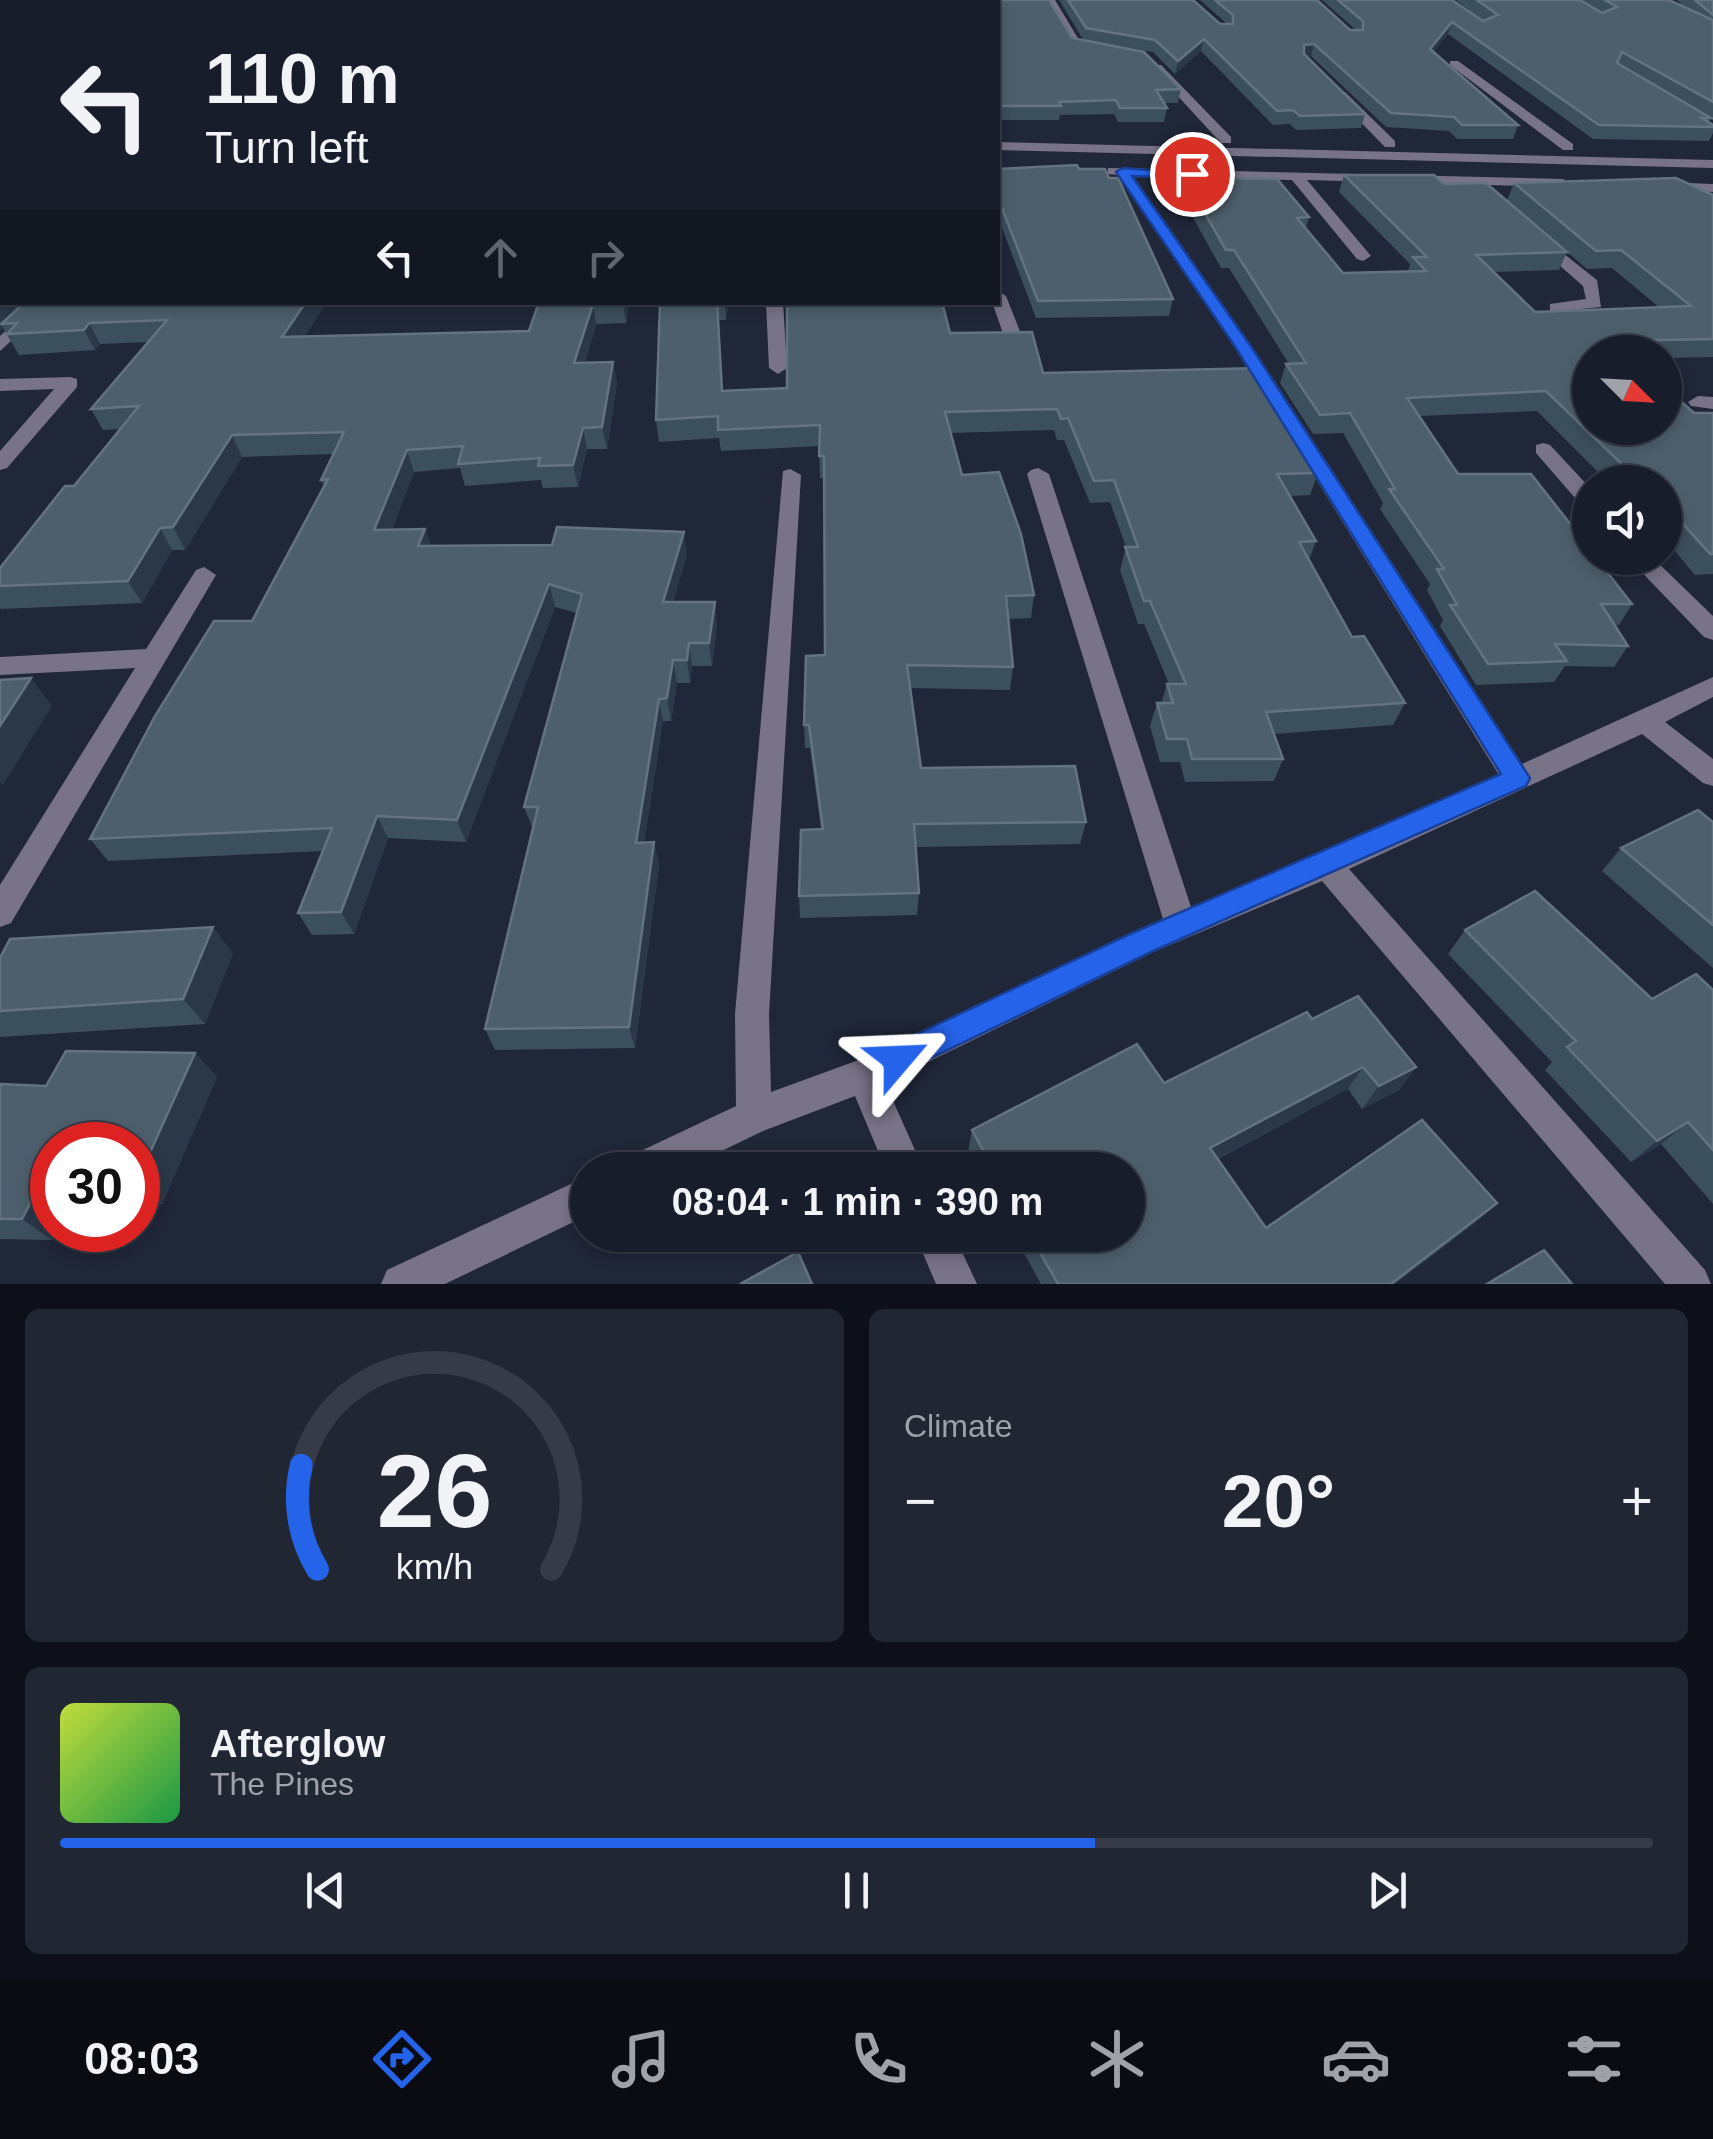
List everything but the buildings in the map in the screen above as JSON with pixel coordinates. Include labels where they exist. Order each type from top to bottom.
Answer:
[{"type":"street","points":[[1050,0],[1078,47],[1115,53]]},
{"type":"street","points":[[1148,58],[1226,140]]},
{"type":"street","points":[[1454,63],[1568,147]]},
{"type":"street","points":[[1335,89],[1390,144]]},
{"type":"street","points":[[1000,135],[1713,150]]},
{"type":"street","points":[[1000,146],[1713,164]]},
{"type":"street","points":[[1087,171],[1584,184]]},
{"type":"street","points":[[1123,172],[1244,348],[1517,778]]},
{"type":"street","points":[[1297,177],[1363,256]]},
{"type":"street","points":[[1472,180],[1487,194]]},
{"type":"street","points":[[1640,186],[1713,188]]},
{"type":"street","points":[[1678,187],[1713,209]]},
{"type":"street","points":[[1531,232],[1591,284],[1595,303],[1556,308]]},
{"type":"street","points":[[1000,301],[1014,339]]},
{"type":"street","points":[[0,346],[43,305]]},
{"type":"street","points":[[774,305],[778,368]]},
{"type":"street","points":[[0,386],[70,383],[0,464]]},
{"type":"street","points":[[1543,449],[1572,482]]},
{"type":"street","points":[[754,1116],[752,1014],[790,474]]},
{"type":"street","points":[[1038,474],[1181,926]]},
{"type":"street","points":[[0,914],[204,574]]},
{"type":"street","points":[[1657,575],[1713,631]]},
{"type":"street","points":[[0,666],[151,658]]},
{"type":"street","points":[[679,1152],[754,1116],[864,1076],[1181,926],[1646,721],[1713,686]]},
{"type":"street","points":[[1646,721],[1713,775]]},
{"type":"street","points":[[1327,864],[1691,1284]]},
{"type":"street","points":[[864,1076],[897,1152]]},
{"type":"street","points":[[401,1284],[570,1204]]},
{"type":"street","points":[[942,1252],[957,1284]]},
{"type":"route","points":[[898,1059],[1140,943],[1517,778],[1244,348],[1123,172],[1192,174]]}]
